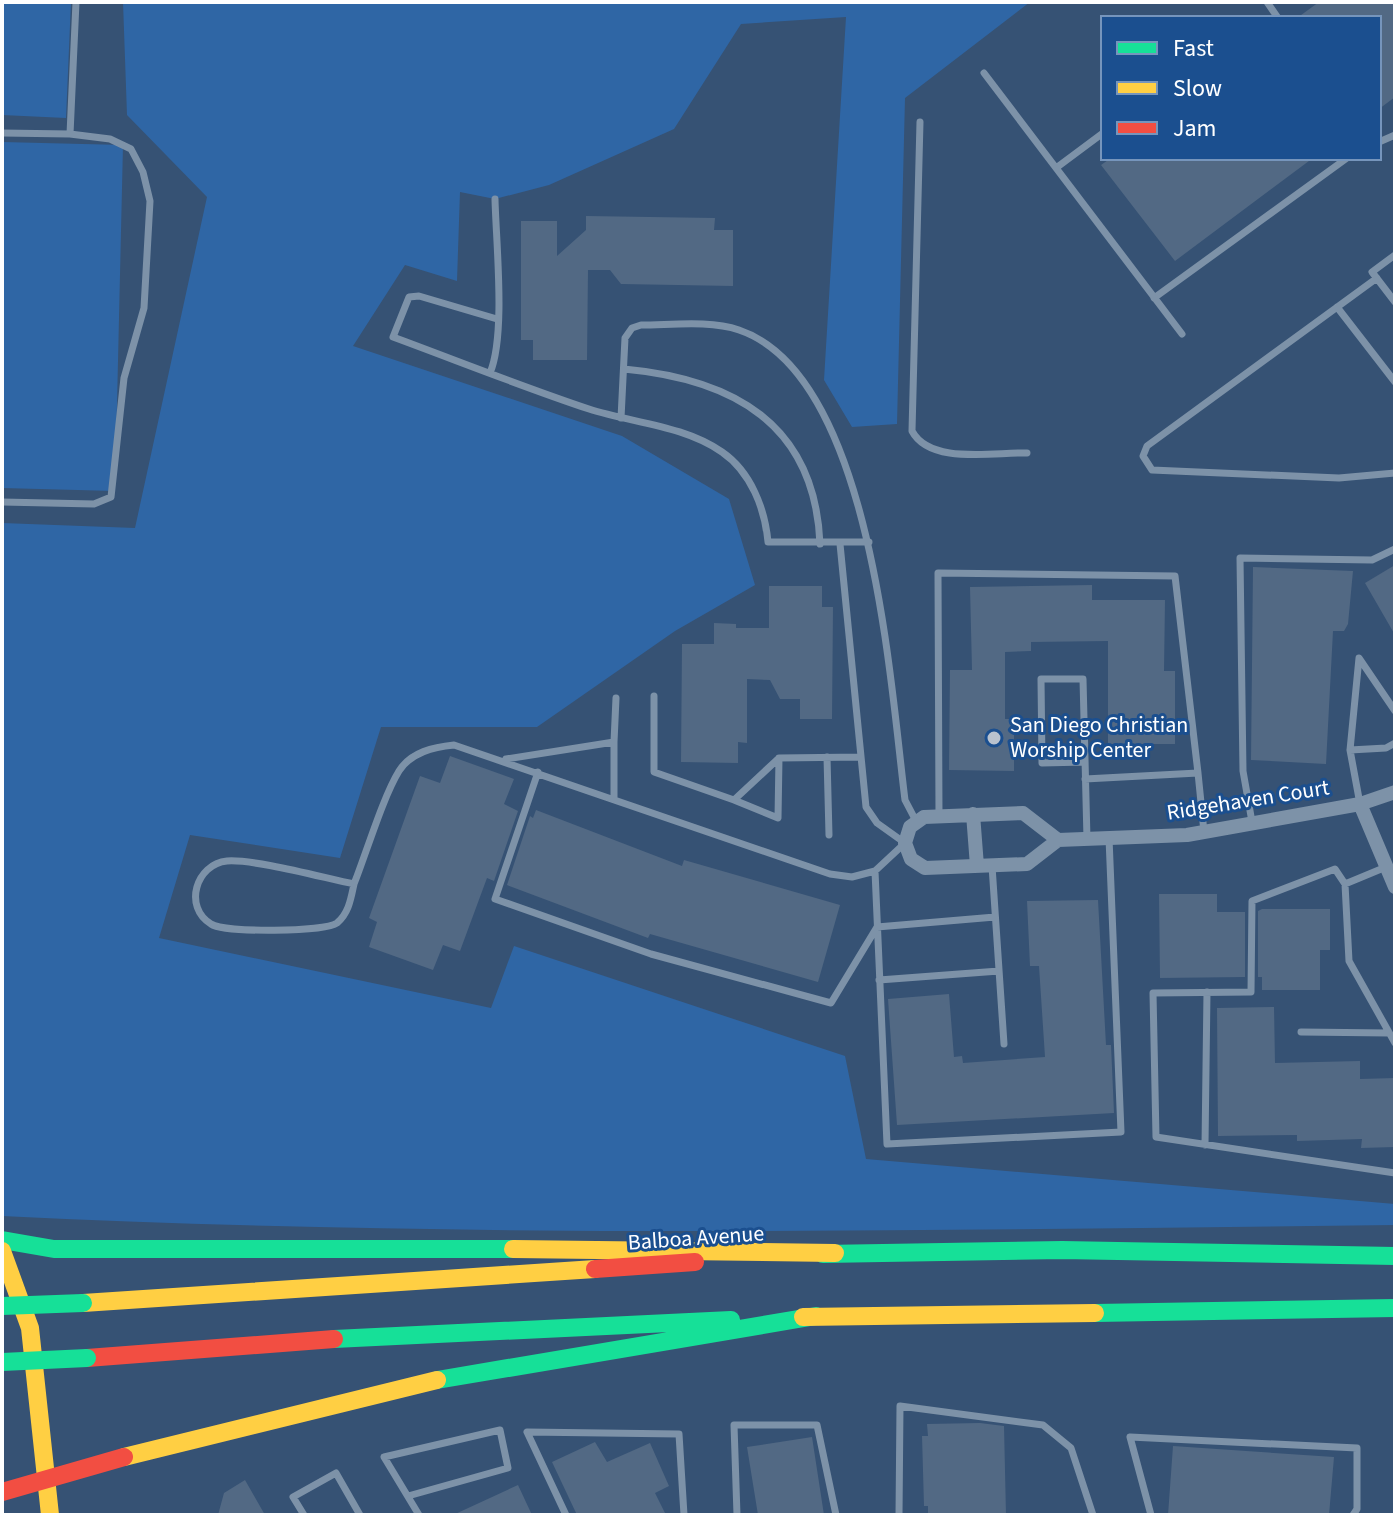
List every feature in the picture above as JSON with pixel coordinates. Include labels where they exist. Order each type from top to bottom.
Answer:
[{"type":"main road","points":[[2,1240],[54,1249],[403,1247],[835,1253]]},
{"type":"main road","name":"Balboa Avenue","points":[[2,1306],[835,1253],[1062,1250],[1395,1256]]},
{"type":"main road","points":[[2,1251],[30,1328],[50,1515]]},
{"type":"main road","points":[[2,1362],[378,1336],[816,1316],[1395,1308]]},
{"type":"main road","points":[[2,1492],[124,1457],[438,1380],[816,1316]]},
{"type":"street","name":"Ridgehaven Court","points":[[1058,840],[1204,832],[1360,804],[1395,792]]},
{"type":"street","points":[[1360,804],[1392,876]]},
{"type":"street","points":[[1023,813],[1058,840],[1027,864],[925,868],[911,859],[905,843],[910,827],[916,821],[939,816],[1023,813]]},
{"type":"street","points":[[973,814],[985,866]]},
{"type":"lane","points":[[70,134],[76,2]]},
{"type":"lane","points":[[984,73],[1182,334]]},
{"type":"lane","points":[[920,122],[912,431],[921,445],[942,452],[1027,453]]},
{"type":"lane","points":[[2,133],[70,134],[110,139],[131,149],[143,172],[150,201],[144,308],[124,378],[113,493],[105,501],[94,504],[2,502]]},
{"type":"lane","points":[[1056,168],[1101,134]]},
{"type":"lane","points":[[1154,298],[1344,160]]},
{"type":"lane","points":[[490,373],[495,362],[497,319],[495,199]]},
{"type":"lane","points":[[1395,255],[1372,272],[1395,302]]},
{"type":"lane","points":[[1377,278],[1147,446],[1143,456],[1145,464],[1152,470],[1339,478],[1395,473]]},
{"type":"lane","points":[[497,319],[419,296],[409,297],[393,337],[621,418],[688,435],[725,454],[755,493],[766,523],[768,542],[869,542]]},
{"type":"lane","points":[[1337,307],[1395,382]]},
{"type":"lane","points":[[621,418],[625,338],[632,328],[641,325],[724,326],[759,340],[792,369],[808,390],[846,469],[877,572],[905,800],[916,821]]},
{"type":"lane","points":[[624,369],[661,373],[715,386],[762,416],[790,446],[804,469],[816,505],[820,544]]},
{"type":"lane","points":[[354,884],[231,861],[220,862],[201,876],[195,898],[204,919],[224,930],[329,928],[343,916],[399,770],[414,756],[433,747],[454,745],[503,759],[830,874],[852,877],[875,871],[905,843],[877,823],[866,807],[840,544]]},
{"type":"lane","points":[[1252,824],[1243,771],[1240,558],[1372,560],[1395,549]]},
{"type":"lane","points":[[939,816],[938,573],[1175,576],[1204,832]]},
{"type":"lane","points":[[1360,804],[1350,750],[1359,658],[1395,711]]},
{"type":"lane","points":[[1085,762],[1042,763],[1041,679],[1083,679],[1087,839]]},
{"type":"lane","points":[[654,696],[654,772],[778,818],[779,758]]},
{"type":"lane","points":[[614,799],[616,698]]},
{"type":"lane","points":[[503,759],[614,742]]},
{"type":"lane","points":[[1350,750],[1386,748],[1395,743]]},
{"type":"lane","points":[[827,757],[829,835]]},
{"type":"lane","points":[[734,800],[779,758],[861,757]]},
{"type":"lane","points":[[538,772],[495,899],[651,954],[831,1003],[877,927]]},
{"type":"lane","points":[[1085,779],[1198,773]]},
{"type":"lane","points":[[875,871],[887,1144],[1121,1132],[1109,838]]},
{"type":"lane","points":[[985,866],[995,917],[1004,1044]]},
{"type":"lane","points":[[1395,1043],[1349,961],[1345,884],[1335,869],[1252,901],[1251,992],[1153,993],[1156,1137],[1395,1173]]},
{"type":"lane","points":[[1345,884],[1392,876]]},
{"type":"lane","points":[[877,927],[995,917]]},
{"type":"lane","points":[[879,980],[999,971]]},
{"type":"lane","points":[[1205,1145],[1207,992]]},
{"type":"lane","points":[[1301,1032],[1389,1033]]},
{"type":"lane","points":[[899,1515],[900,1406],[1043,1425],[1071,1448],[1093,1515]]},
{"type":"lane","points":[[737,1515],[734,1425],[817,1425],[836,1515]]},
{"type":"lane","points":[[408,1496],[508,1468],[500,1430],[384,1457],[419,1515]]},
{"type":"lane","points":[[566,1515],[527,1432],[679,1434],[684,1515]]},
{"type":"lane","points":[[1151,1515],[1130,1437],[1357,1448],[1357,1509],[1353,1515]]},
{"type":"lane","points":[[304,1515],[293,1497],[336,1473],[360,1515]]},
{"type":"shaded area","points":[[2,2],[71,2],[66,118],[2,115]]},
{"type":"shaded area","points":[[123,2],[1030,2],[905,98],[897,424],[852,427],[824,380],[846,17],[741,24],[674,129],[549,185],[495,199],[460,192],[457,281],[405,265],[353,346],[622,436],[729,499],[755,585],[675,631],[537,727],[381,727],[340,858],[190,835],[159,938],[491,1008],[514,946],[845,1056],[866,1159],[1395,1204],[1395,1225],[524,1230],[350,1228],[2,1216],[2,523],[135,528],[207,197],[127,115]]},
{"type":"shaded area","points":[[2,142],[123,145],[115,491],[2,488]]},
{"type":"building","points":[[1319,2],[1395,2],[1395,97],[1381,108],[1381,16],[1300,16]]},
{"type":"building","points":[[1108,160],[1310,160],[1175,261],[1101,165]]},
{"type":"building","points":[[586,216],[715,218],[714,230],[733,230],[733,286],[621,284],[610,270],[588,270],[587,360],[533,360],[533,340],[521,340],[521,221],[557,221],[557,256],[586,230]]},
{"type":"building","points":[[1395,565],[1395,635],[1365,583]]},
{"type":"building","points":[[1253,567],[1353,571],[1348,624],[1344,631],[1333,631],[1326,764],[1251,760]]},
{"type":"building","points":[[1092,585],[1092,600],[1165,600],[1164,671],[1175,671],[1175,744],[1108,744],[1108,641],[1031,642],[1031,651],[1005,652],[1005,719],[1014,719],[1014,771],[949,770],[950,670],[972,670],[970,587]]},
{"type":"building","points":[[769,586],[822,586],[822,607],[833,607],[832,719],[800,719],[800,699],[780,699],[770,680],[747,679],[747,743],[738,742],[738,763],[681,762],[682,644],[714,644],[714,623],[736,624],[736,628],[769,628]]},
{"type":"building","points":[[450,756],[514,779],[504,804],[518,811],[494,881],[487,878],[460,951],[443,945],[433,970],[369,947],[377,922],[369,918],[420,776],[440,783]]},
{"type":"building","points":[[536,810],[682,866],[684,860],[840,905],[818,982],[650,934],[648,938],[507,885],[530,816],[533,818]]},
{"type":"building","points":[[1159,894],[1217,894],[1217,912],[1245,912],[1245,977],[1160,978]]},
{"type":"building","points":[[1098,900],[1106,1045],[1111,1045],[1114,1113],[897,1125],[888,999],[949,994],[954,1057],[962,1056],[963,1063],[1045,1057],[1039,966],[1030,966],[1027,901]]},
{"type":"building","points":[[1330,909],[1330,950],[1320,950],[1320,990],[1262,990],[1262,977],[1258,977],[1258,911]]},
{"type":"building","points":[[1274,1007],[1275,1063],[1360,1061],[1360,1079],[1395,1078],[1395,1147],[1361,1148],[1362,1139],[1297,1141],[1297,1135],[1218,1136],[1217,1008]]},
{"type":"building","points":[[927,1424],[1004,1426],[1006,1515],[928,1515],[928,1506],[924,1506],[922,1436],[928,1436]]},
{"type":"building","points":[[812,1437],[824,1515],[758,1515],[747,1447]]},
{"type":"building","points":[[595,1442],[607,1462],[650,1443],[669,1486],[655,1493],[666,1515],[577,1515],[552,1462]]},
{"type":"building","points":[[1173,1446],[1334,1457],[1329,1515],[1168,1515]]},
{"type":"building","points":[[245,1480],[265,1515],[218,1515],[224,1493]]},
{"type":"building","points":[[518,1485],[532,1515],[453,1515]]},
{"type":"traffic: fast","points":[[2,1240],[54,1249],[513,1249]]},
{"type":"traffic: fast","points":[[823,1254],[1062,1250],[1395,1256]]},
{"type":"traffic: fast","points":[[2,1306],[83,1303]]},
{"type":"traffic: fast","points":[[1095,1313],[1395,1308]]},
{"type":"traffic: fast","points":[[437,1380],[816,1316]]},
{"type":"traffic: fast","points":[[334,1339],[731,1320]]},
{"type":"traffic: fast","points":[[2,1362],[87,1358]]},
{"type":"traffic: slow","points":[[513,1249],[835,1253]]},
{"type":"traffic: slow","points":[[2,1251],[30,1328],[50,1515]]},
{"type":"traffic: slow","points":[[83,1303],[595,1269]]},
{"type":"traffic: slow","points":[[803,1317],[1095,1313]]},
{"type":"traffic: slow","points":[[124,1457],[437,1380]]},
{"type":"traffic: jam","points":[[595,1269],[695,1262]]},
{"type":"traffic: jam","points":[[87,1358],[334,1339]]},
{"type":"traffic: jam","points":[[2,1492],[124,1457]]},
{"type":"place","name":"San Diego Christian Worship Center","points":[[994,738]]}]
